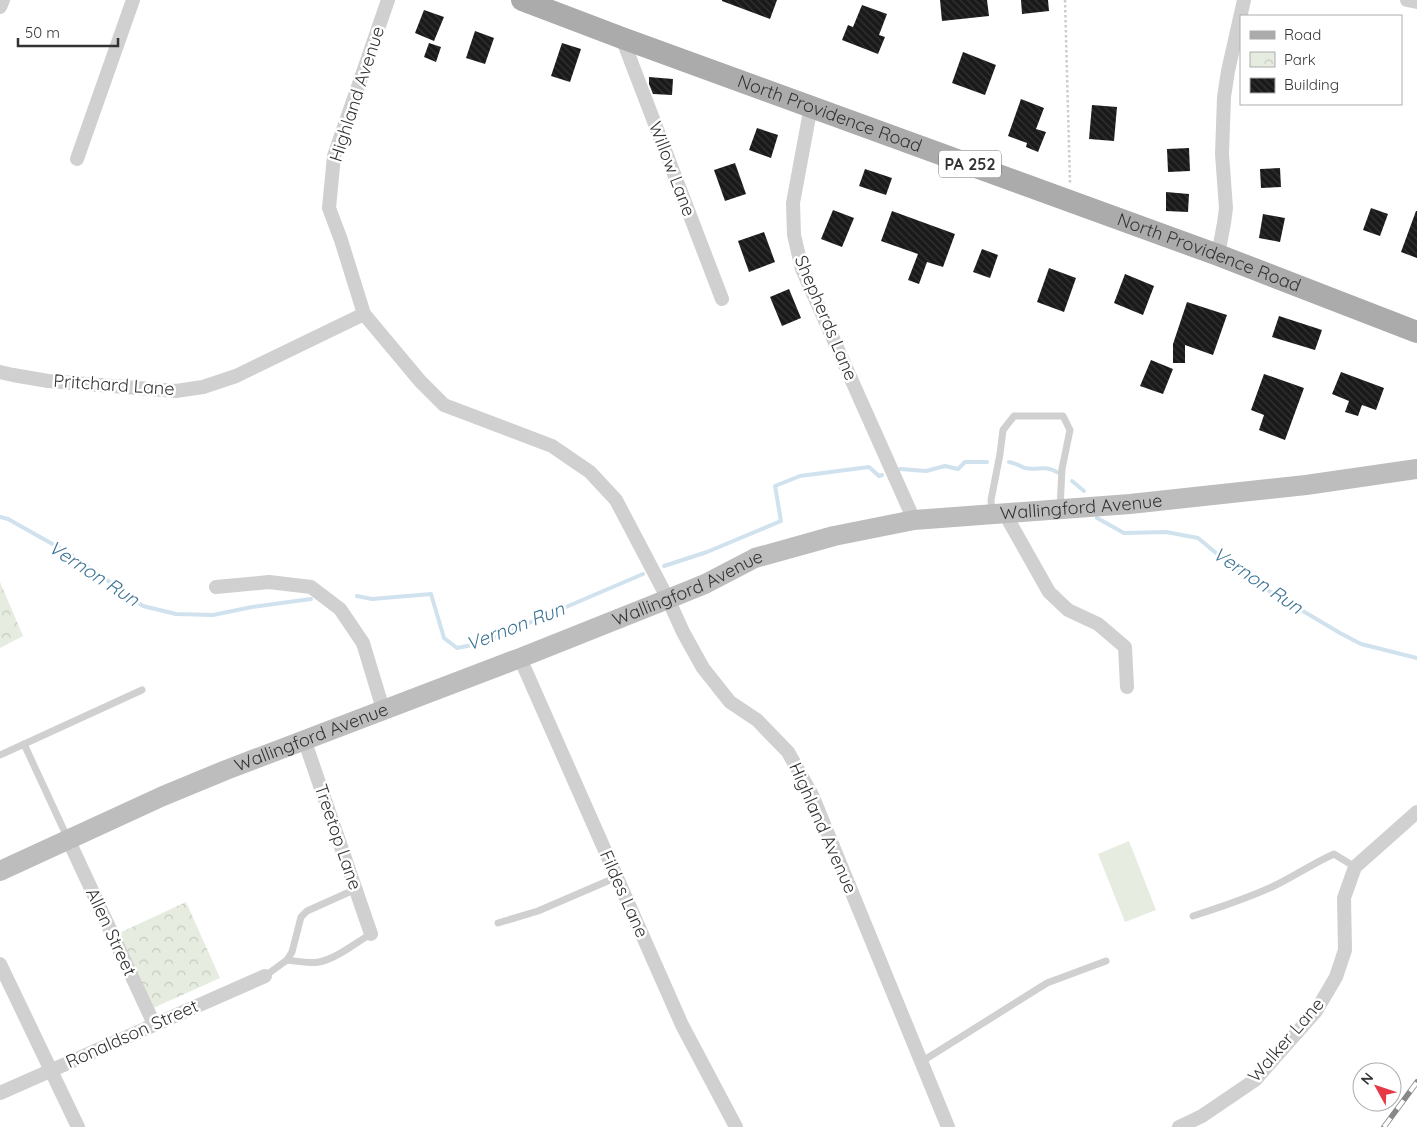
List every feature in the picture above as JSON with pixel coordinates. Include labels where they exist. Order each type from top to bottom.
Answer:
[{"type":"main road","name":"North Providence Road","points":[[522,0],[1218,255],[1417,332]]},
{"type":"street","points":[[0,7],[3,0]]},
{"type":"street","points":[[77,159],[133,0]]},
{"type":"street","name":"Highland Avenue","points":[[388,0],[334,156],[329,208],[364,314],[420,381],[444,405],[552,446],[590,472],[616,500],[702,668],[730,702],[757,720],[788,752],[812,795],[948,1127]]},
{"type":"street","points":[[1241,15],[1244,0]]},
{"type":"street","points":[[1408,0],[1417,2]]},
{"type":"street","points":[[1218,255],[1226,208],[1222,154],[1224,97],[1240,18]]},
{"type":"street","name":"Willow Lane","points":[[622,38],[722,299]]},
{"type":"street","name":"Shepherds Lane","points":[[811,106],[793,203],[794,235],[802,269],[914,520]]},
{"type":"street","name":"Pritchard Lane","points":[[0,372],[13,376],[48,380],[176,391],[203,387],[236,376],[364,314]]},
{"type":"street","name":"Wallingford Avenue","points":[[0,871],[163,796],[304,739],[520,658],[668,599],[705,584],[755,558],[834,536],[914,520],[1130,504],[1306,485],[1417,469]]},
{"type":"street","points":[[998,514],[1049,592],[1068,610],[1098,624],[1125,647],[1127,687]]},
{"type":"street","points":[[216,587],[269,582],[311,587],[340,609],[363,644],[383,709]]},
{"type":"street","name":"Fildes Lane","points":[[520,658],[682,1025],[736,1127]]},
{"type":"street","name":"Treetop Lane","points":[[304,739],[371,934]]},
{"type":"street","name":"Walker Lane","points":[[1184,1124],[1202,1116],[1255,1080],[1316,1011],[1336,978],[1345,950],[1344,898],[1355,867],[1417,812]]},
{"type":"street","name":"Allen Street","points":[[68,839],[154,1024]]},
{"type":"street","points":[[0,964],[78,1127]]},
{"type":"street","name":"Ronaldson Street","points":[[0,1093],[264,976]]},
{"type":"lane","points":[[998,514],[991,500],[1003,430],[1014,416],[1063,416],[1070,430],[1062,468],[1060,509]]},
{"type":"lane","points":[[0,755],[142,690]]},
{"type":"lane","points":[[24,744],[68,839]]},
{"type":"lane","points":[[1193,916],[1231,904],[1270,887],[1334,854],[1355,867]]},
{"type":"lane","points":[[498,923],[538,911],[616,877]]},
{"type":"lane","points":[[264,976],[287,960],[292,952],[300,917],[307,911],[356,889]]},
{"type":"lane","points":[[287,960],[319,962],[336,956],[371,934]]},
{"type":"lane","points":[[922,1062],[1048,983],[1106,961]]},
{"type":"path","points":[[1065,0],[1071,201]]},
{"type":"green space","points":[[0,582],[23,636],[0,648]]},
{"type":"green space","points":[[1129,841],[1156,910],[1125,922],[1098,854]]},
{"type":"green space","points":[[186,902],[220,978],[151,1009],[117,934]]},
{"type":"building","points":[[722,0],[777,0],[770,19]]},
{"type":"building","points":[[940,0],[987,0],[989,16],[942,21]]},
{"type":"building","points":[[1021,0],[1048,0],[1049,11],[1022,14]]},
{"type":"building","points":[[862,5],[887,14],[879,35],[885,37],[878,54],[842,40],[848,25],[853,27]]},
{"type":"building","points":[[424,10],[444,17],[434,41],[415,33]]},
{"type":"building","points":[[475,31],[494,38],[485,64],[466,58]]},
{"type":"building","points":[[429,43],[441,47],[436,62],[424,57]]},
{"type":"building","points":[[562,43],[581,49],[570,82],[551,76]]},
{"type":"building","points":[[963,52],[996,65],[985,95],[952,83]]},
{"type":"building","points":[[649,77],[673,79],[672,95],[653,94],[649,84]]},
{"type":"building","points":[[1021,99],[1044,108],[1036,129],[1046,132],[1038,152],[1026,147],[1027,143],[1008,136]]},
{"type":"building","points":[[1092,105],[1117,107],[1114,141],[1089,139]]},
{"type":"building","points":[[757,128],[778,135],[771,158],[749,150]]},
{"type":"building","points":[[1189,148],[1190,171],[1168,172],[1167,149]]},
{"type":"building","points":[[735,163],[746,194],[725,201],[714,170]]},
{"type":"building","points":[[1280,168],[1281,187],[1261,188],[1260,169]]},
{"type":"building","points":[[865,169],[892,178],[886,195],[859,186]]},
{"type":"building","points":[[1166,192],[1189,194],[1188,212],[1166,211]]},
{"type":"building","points":[[1371,208],[1388,214],[1380,236],[1363,230]]},
{"type":"building","points":[[833,210],[854,218],[842,247],[821,239]]},
{"type":"building","points":[[892,211],[955,234],[943,267],[927,262],[919,284],[908,280],[918,254],[881,241]]},
{"type":"building","points":[[1417,211],[1417,258],[1401,252]]},
{"type":"building","points":[[1263,214],[1285,218],[1280,242],[1259,238]]},
{"type":"building","points":[[764,232],[775,262],[749,272],[738,241]]},
{"type":"building","points":[[982,249],[998,255],[990,278],[973,272]]},
{"type":"building","points":[[1049,268],[1076,278],[1064,312],[1037,302]]},
{"type":"building","points":[[1125,274],[1154,286],[1143,315],[1114,303]]},
{"type":"building","points":[[789,289],[801,318],[782,326],[770,297]]},
{"type":"building","points":[[1187,302],[1227,315],[1213,355],[1185,345],[1185,363],[1173,363],[1173,344]]},
{"type":"building","points":[[1279,316],[1322,330],[1315,350],[1272,337]]},
{"type":"building","points":[[1151,360],[1173,369],[1163,394],[1140,386]]},
{"type":"building","points":[[1341,372],[1384,388],[1376,410],[1362,405],[1358,416],[1345,412],[1349,401],[1332,394]]},
{"type":"building","points":[[1264,374],[1304,388],[1285,440],[1259,430],[1264,415],[1251,410]]},
{"type":"waterway","name":"Vernon Run","points":[[900,469],[926,471],[945,466],[958,469],[965,462],[987,462]]},
{"type":"waterway","name":"Vernon Run","points":[[1009,462],[1025,468],[1045,468],[1059,473]]},
{"type":"waterway","name":"Vernon Run","points":[[664,566],[707,552],[781,521],[775,486],[800,476],[869,467],[879,476],[882,475]]},
{"type":"waterway","name":"Vernon Run","points":[[1072,481],[1084,491]]},
{"type":"waterway","name":"Vernon Run","points":[[0,517],[8,519],[72,555],[143,606],[176,614],[213,615],[252,607],[311,599]]},
{"type":"waterway","name":"Vernon Run","points":[[1097,518],[1124,533],[1166,532],[1198,538],[1254,582],[1340,633],[1361,644],[1417,658]]},
{"type":"waterway","name":"Vernon Run","points":[[357,596],[372,599],[431,594],[444,638],[457,648],[482,643],[643,574]]},
{"type":"railway","points":[[1384,1127],[1417,1082]]}]
